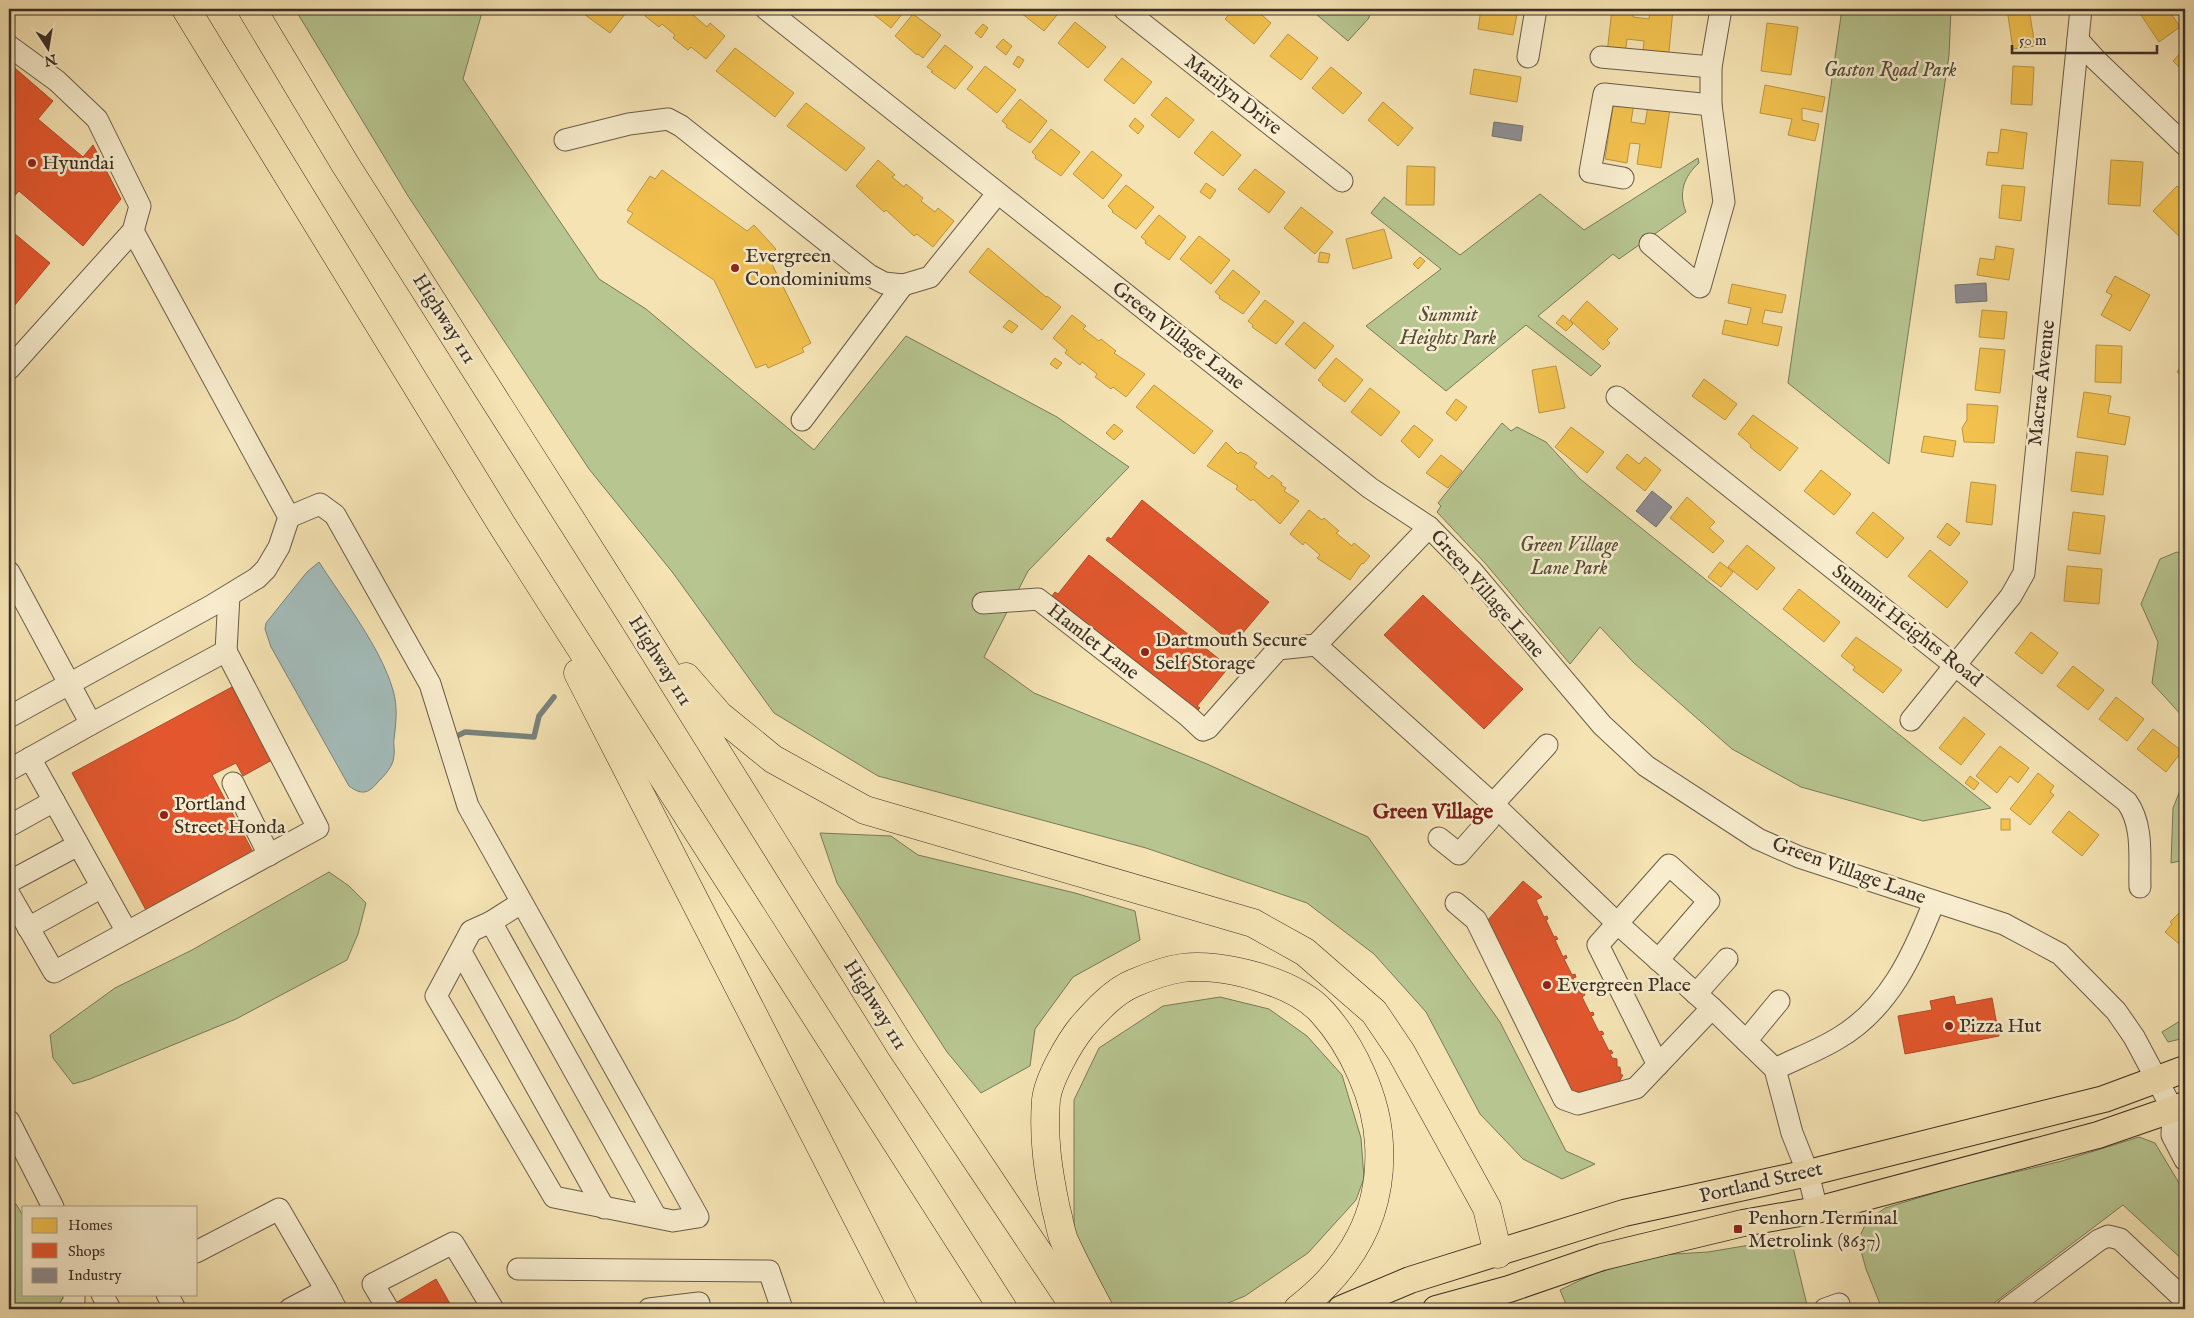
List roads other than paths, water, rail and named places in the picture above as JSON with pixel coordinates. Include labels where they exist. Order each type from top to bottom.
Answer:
[{"type":"highway","points":[[186,9],[502,525],[1003,1309]]},
{"type":"highway","name":"Highway 111","points":[[252,9],[345,164],[632,616],[901,1047],[1076,1309]]},
{"type":"highway","points":[[502,525],[904,1309]]},
{"type":"highway","points":[[632,616],[719,715],[773,759],[865,810],[1253,923],[1305,952],[1374,1012],[1401,1052],[1487,1208],[1498,1254]]},
{"type":"highway","points":[[1099,1309],[1063,1238],[1046,1165],[1046,1098],[1068,1044],[1097,1010],[1132,983],[1182,968],[1231,970],[1266,979],[1296,994],[1321,1011],[1347,1048],[1368,1092],[1378,1132],[1380,1165],[1370,1219],[1358,1244],[1341,1266],[1318,1293],[1298,1309]]},
{"type":"main road","name":"Portland Street","points":[[1436,1309],[1509,1289],[1602,1257],[1743,1223],[1817,1210],[2098,1135],[2173,1101],[2185,1069]]},
{"type":"main road","name":"Portland Street","points":[[1341,1309],[1410,1280],[1624,1213],[1808,1173],[2104,1099],[2173,1101]]},
{"type":"main road","points":[[1498,1254],[1509,1289]]},
{"type":"street","name":"Green Village Lane","points":[[766,9],[1370,488],[1429,527],[1472,571],[1602,725],[1646,766],[1758,838],[1799,858],[2004,924],[2060,954],[2116,1011],[2173,1101]]},
{"type":"street","name":"Marilyn Drive","points":[[1124,9],[1342,181]]},
{"type":"street","points":[[1528,57],[1536,9]]},
{"type":"street","points":[[1650,244],[1700,287],[1724,202],[1711,105],[1711,68],[1721,9]]},
{"type":"street","name":"Macrae Avenue","points":[[1911,720],[2011,596],[2024,572],[2062,176],[2081,9]]},
{"type":"street","points":[[2078,40],[2185,145]]},
{"type":"street","points":[[9,46],[57,82],[97,118],[140,206],[133,231],[12,361]]},
{"type":"street","points":[[1601,57],[1711,68]]},
{"type":"street","points":[[1623,178],[1590,172],[1604,94],[1711,105]]},
{"type":"street","points":[[564,140],[629,124],[668,119],[681,126],[868,275],[884,283],[903,285],[930,277],[998,194]]},
{"type":"street","points":[[9,717],[229,596],[266,569],[279,547],[289,517],[133,231]]},
{"type":"street","points":[[802,420],[903,285]]},
{"type":"street","name":"Summit Heights Road","points":[[1617,397],[1956,664],[2127,802],[2134,812],[2138,826],[2140,887]]},
{"type":"street","points":[[289,517],[320,504],[335,515],[430,684],[468,806],[698,1217],[673,1221],[554,1197],[436,996],[471,931],[491,922],[521,903]]},
{"type":"street","points":[[1429,527],[1316,645],[1493,804],[1618,924],[1712,1008],[1775,1069],[1792,1133],[1808,1173],[1817,1210]]},
{"type":"street","points":[[9,572],[91,724]]},
{"type":"street","points":[[9,894],[54,972],[318,828],[226,651],[229,596]]},
{"type":"street","name":"Hamlet Lane","points":[[983,603],[1038,599],[1188,716],[1203,730],[1208,728],[1278,649],[1316,645]]},
{"type":"street","points":[[9,770],[226,651]]},
{"type":"street","points":[[1439,838],[1458,854],[1489,820],[1493,804],[1547,745]]},
{"type":"street","points":[[30,758],[127,932]]},
{"type":"street","points":[[233,783],[269,855]]},
{"type":"street","points":[[9,826],[54,801]]},
{"type":"street","points":[[9,882],[78,844]]},
{"type":"street","points":[[1658,960],[1710,901],[1669,865],[1598,945],[1658,1065]]},
{"type":"street","points":[[28,928],[102,887]]},
{"type":"street","points":[[1775,1069],[1837,1039],[1881,1003],[1916,950],[1934,902]]},
{"type":"street","points":[[1456,903],[1476,920],[1564,1100],[1578,1104],[1636,1088],[1712,1008]]},
{"type":"street","points":[[491,922],[656,1217]]},
{"type":"street","points":[[461,952],[604,1208]]},
{"type":"street","points":[[1696,994],[1727,959]]},
{"type":"street","points":[[1746,1041],[1779,1001]]},
{"type":"street","points":[[2173,1101],[2172,1135],[2185,1160]]},
{"type":"street","points":[[9,1122],[52,1206]]},
{"type":"street","points":[[198,1251],[279,1209],[336,1309]]},
{"type":"street","points":[[2007,1309],[2099,1240],[2108,1236],[2120,1239],[2185,1300]]},
{"type":"street","points":[[388,1309],[373,1284],[453,1243],[493,1309]]},
{"type":"street","points":[[518,1269],[769,1271],[782,1309]]},
{"type":"street","points":[[290,1309],[326,1290]]},
{"type":"street","points":[[69,1309],[74,1301],[74,1296]]},
{"type":"street","points":[[103,1296],[110,1309]]},
{"type":"street","points":[[168,1296],[175,1309]]},
{"type":"street","points":[[657,1309],[699,1303],[700,1309]]},
{"type":"water","points":[[319,562],[370,640],[387,673],[395,696],[394,759],[374,787],[364,792],[357,791],[349,786],[271,647],[265,629],[266,623],[307,572]]},
{"type":"waterway","points":[[451,739],[465,732],[534,737],[539,716],[554,697]]},
{"type":"place","name":"Hyundai","points":[[32,163]]},
{"type":"place","name":"Evergreen Condominiums","points":[[735,268]]},
{"type":"place","name":"Dartmouth Secure Self Storage","points":[[1145,652]]},
{"type":"place","name":"Portland Street Honda","points":[[164,815]]},
{"type":"place","name":"Evergreen Place","points":[[1547,985]]},
{"type":"place","name":"Pizza Hut","points":[[1949,1026]]},
{"type":"place","name":"Penhorn Terminal Metrolink (8637)","points":[[1738,1229]]},
{"type":"district","name":"Green Village","points":[[1433,812]]},
{"type":"park label","name":"Gaston Road Park","points":[[1890,70]]},
{"type":"park label","name":"Summit Heights Park","points":[[1448,326]]},
{"type":"park label","name":"Green Village Lane Park","points":[[1569,556]]}]
